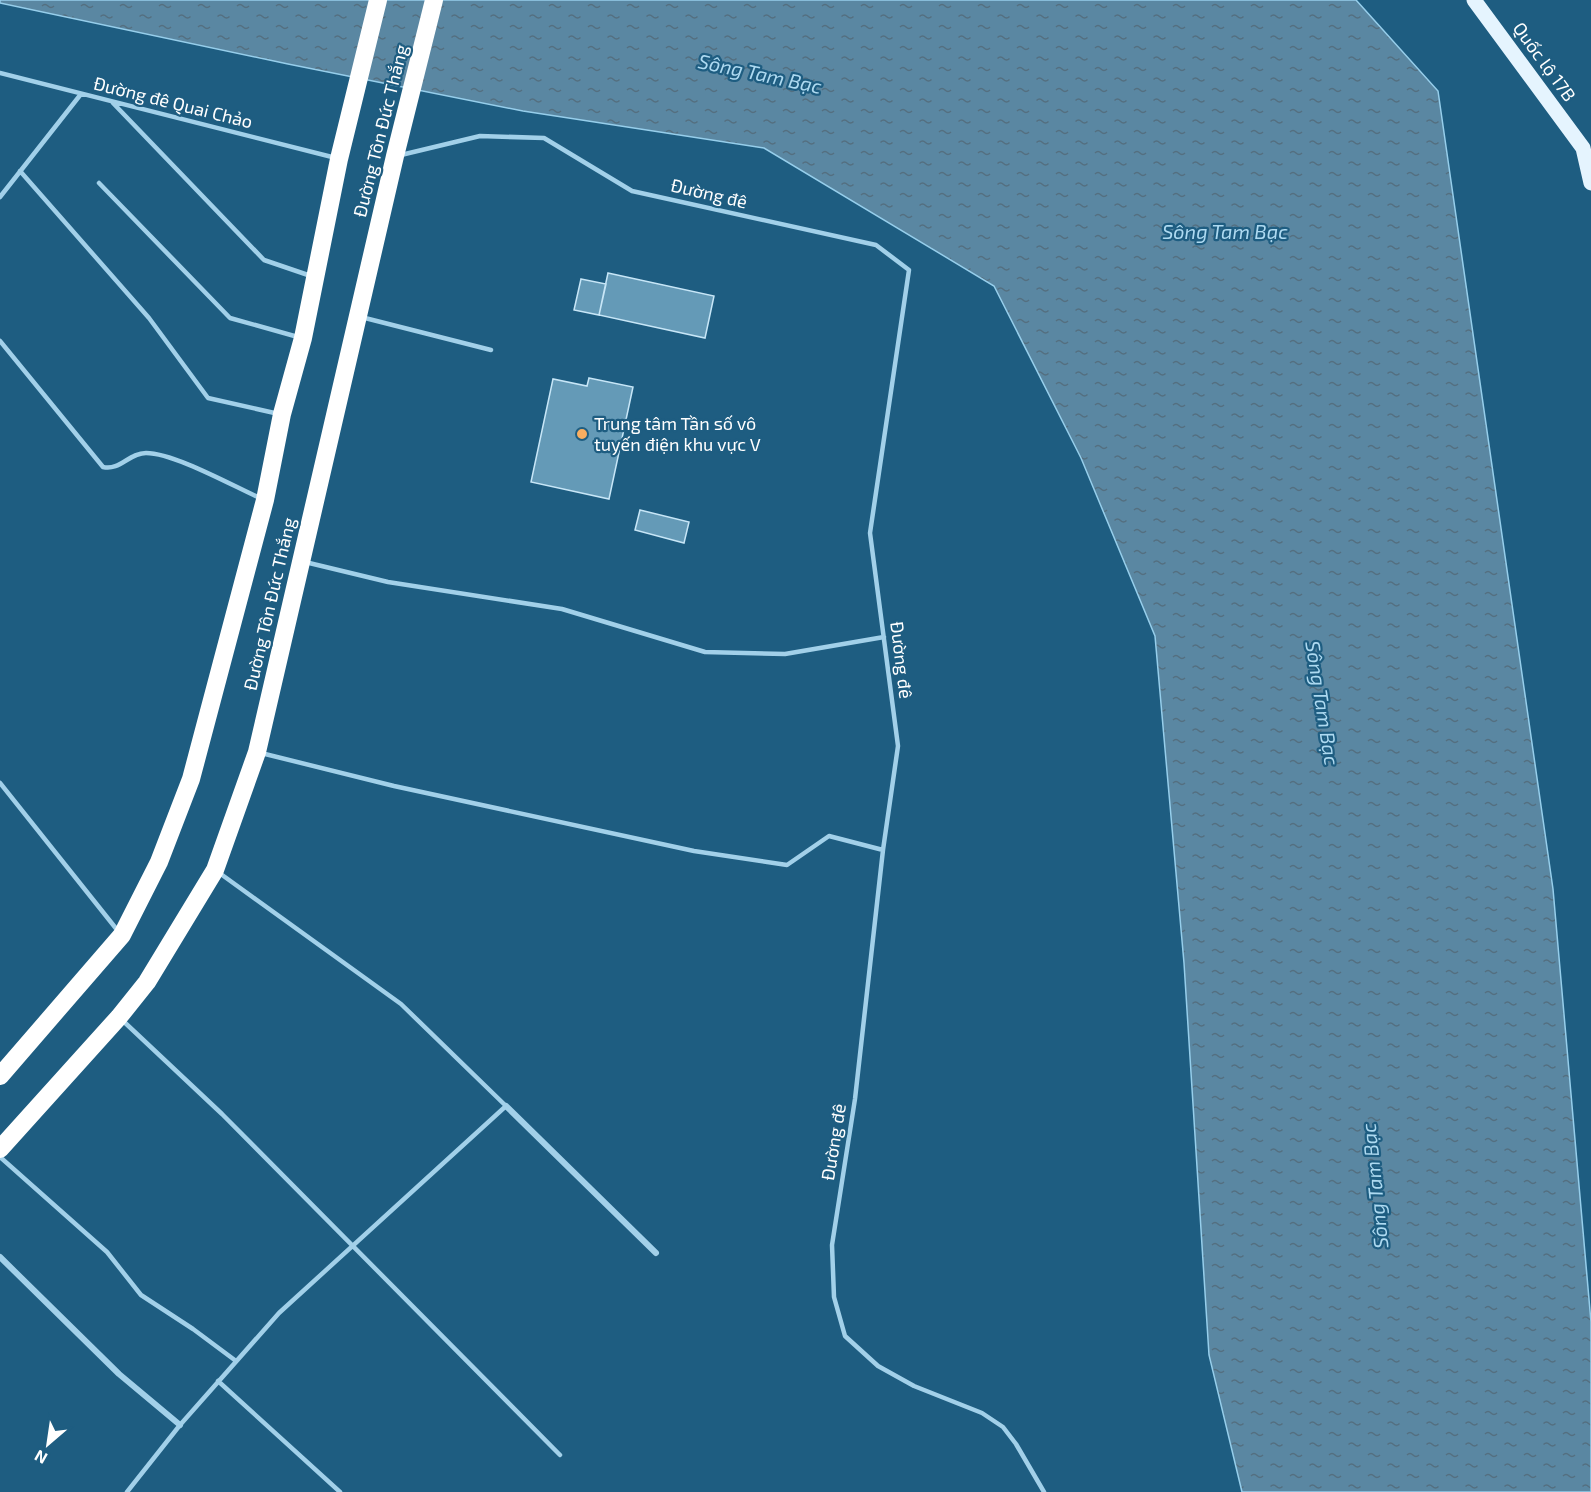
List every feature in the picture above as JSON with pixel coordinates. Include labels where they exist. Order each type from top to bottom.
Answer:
[{"type":"highway","name":"Đường Tôn Đức Thắng","points":[[0,1076],[122,935],[159,862],[190,779],[265,500],[282,414],[303,338],[339,159],[378,0]]},
{"type":"highway","name":"Đường Tôn Đức Thắng","points":[[0,1149],[119,1017],[147,982],[215,870],[257,752],[434,0]]},
{"type":"main road","name":"Quốc lộ 17B","points":[[1474,0],[1587,146],[1591,183]]},
{"type":"street","points":[[506,1106],[656,1253]]},
{"type":"street","points":[[0,1257],[120,1374],[180,1425]]},
{"type":"lane","name":"Đường đê Quai Chảo","points":[[0,73],[339,159]]},
{"type":"lane","points":[[0,197],[81,93]]},
{"type":"lane","points":[[111,101],[264,260],[316,277]]},
{"type":"lane","name":"Đường đê","points":[[396,156],[480,136],[544,138],[632,190],[876,245],[909,270],[870,533],[898,746],[883,850],[855,1099],[832,1245],[834,1297],[845,1336],[878,1366],[914,1386],[982,1413],[1003,1427],[1016,1444],[1044,1492]]},
{"type":"lane","points":[[20,171],[148,318],[208,398],[282,414]]},
{"type":"lane","points":[[99,183],[230,318],[303,338]]},
{"type":"lane","points":[[358,316],[490,350]]},
{"type":"lane","points":[[0,341],[103,468],[116,467],[138,454],[166,456],[265,500]]},
{"type":"lane","points":[[301,561],[388,582],[562,609],[705,652],[785,654],[884,637]]},
{"type":"lane","points":[[257,752],[394,786],[694,852],[787,866],[829,836],[883,850]]},
{"type":"lane","points":[[0,783],[122,935]]},
{"type":"lane","points":[[127,1492],[180,1425],[279,1313],[506,1106],[401,1004],[215,870]]},
{"type":"lane","points":[[119,1017],[222,1114],[560,1455]]},
{"type":"lane","points":[[0,1157],[107,1252],[141,1294],[194,1329],[236,1361]]},
{"type":"lane","points":[[218,1381],[340,1492]]},
{"type":"water","name":"Sông Tam Bạc","points":[[0,0],[1356,0],[1438,91],[1553,889],[1591,1322],[1591,1492],[1242,1492],[1209,1355],[1184,963],[1155,636],[1081,458],[994,286],[764,148],[523,111],[0,3]]},
{"type":"building","points":[[608,273],[714,296],[705,338],[599,315]]},
{"type":"building","points":[[581,279],[606,284],[599,315],[574,310]]},
{"type":"building","name":"Trung tâm Tần số vô tuyến điện khu vực V","points":[[589,378],[633,387],[609,499],[531,482],[553,379],[587,386]]},
{"type":"building","points":[[640,510],[689,522],[684,543],[635,530]]},
{"type":"place","name":"Trung tâm Tần số vô tuyến điện khu vực V","points":[[582,434]]}]
